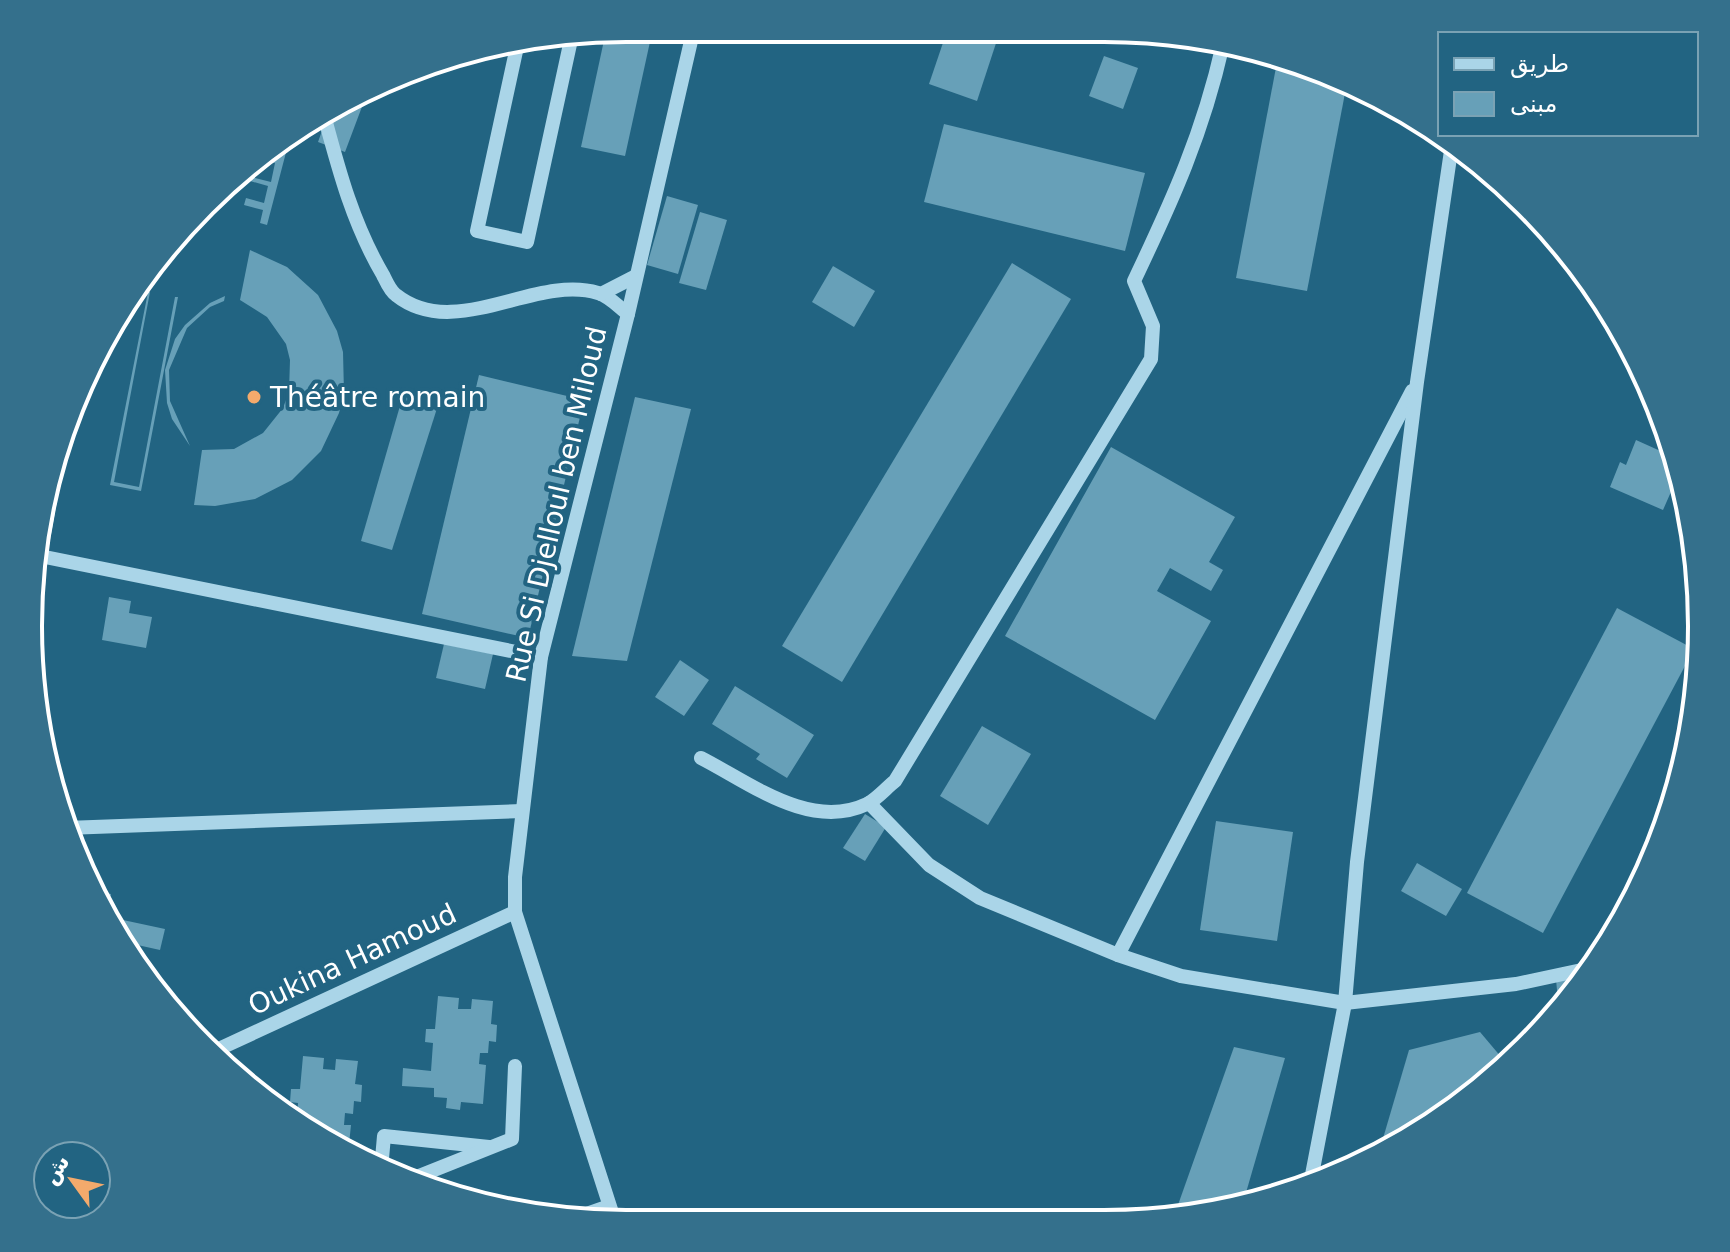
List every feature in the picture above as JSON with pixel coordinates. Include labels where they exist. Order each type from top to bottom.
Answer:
[{"type":"street","name":"Rue Si Djelloul ben Miloud","points":[[610,1210],[515,912],[522,811],[541,657],[628,314],[691,42]]},
{"type":"street","points":[[516,52],[477,231],[527,242],[570,45]]},
{"type":"street","points":[[701,758],[796,807],[821,813],[846,812],[869,803],[895,781],[1151,359],[1153,326],[1134,281],[1185,175],[1212,94],[1221,54]]},
{"type":"street","points":[[327,125],[349,209],[394,294],[418,306],[446,310],[483,307],[571,289],[601,294],[628,314]]},
{"type":"street","points":[[1313,1171],[1345,1003],[1357,862],[1417,382],[1450,156]]},
{"type":"street","points":[[601,294],[636,276]]},
{"type":"street","points":[[1118,955],[1417,382]]},
{"type":"street","points":[[46,557],[541,657]]},
{"type":"street","points":[[869,803],[929,865],[959,886],[1009,911],[1118,955],[1181,976],[1345,1003],[1516,984],[1575,972]]},
{"type":"street","points":[[78,828],[522,811]]},
{"type":"street","name":"Oukina Hamoud","points":[[222,1047],[515,912]]},
{"type":"street","points":[[424,1174],[512,1139],[515,1066]]},
{"type":"street","points":[[382,1156],[384,1136],[491,1148]]},
{"type":"street","points":[[600,1209],[609,1206]]},
{"type":"building","points":[[650,42],[625,156],[581,147],[604,43]]},
{"type":"building","points":[[943,42],[996,42],[977,101],[929,84]]},
{"type":"building","points":[[1104,56],[1138,68],[1123,109],[1089,96]]},
{"type":"building","points":[[1276,68],[1345,94],[1307,291],[1236,278]]},
{"type":"building","points":[[363,105],[345,152],[318,142],[323,128]]},
{"type":"building","points":[[944,124],[1145,173],[1125,251],[924,202]]},
{"type":"building","points":[[286,151],[267,225],[260,223],[263,210],[244,205],[246,198],[264,203],[268,186],[250,179],[271,182],[275,163],[271,162]]},
{"type":"building","points":[[667,196],[698,205],[678,274],[647,265]]},
{"type":"building","points":[[700,212],[727,220],[706,290],[679,283]]},
{"type":"building","points":[[250,250],[287,267],[318,295],[337,331],[343,352],[344,393],[339,413],[321,451],[292,480],[255,499],[215,506],[194,505],[202,450],[234,449],[263,433],[283,408],[289,392],[290,360],[286,344],[267,317],[240,300]]},
{"type":"building","points":[[1012,263],[1071,299],[842,682],[782,646]]},
{"type":"building","points":[[833,266],[875,291],[854,327],[812,302]]},
{"type":"building","points":[[148,292],[114,482],[139,487],[175,297],[178,297],[141,491],[110,485]]},
{"type":"building","points":[[225,296],[224,301],[210,307],[187,328],[169,370],[170,401],[190,446],[172,419],[167,403],[165,370],[175,339],[185,325],[210,303]]},
{"type":"building","points":[[479,375],[584,400],[528,638],[422,614]]},
{"type":"building","points":[[404,392],[439,402],[392,550],[361,541]]},
{"type":"building","points":[[635,397],[691,409],[627,661],[572,656]]},
{"type":"building","points":[[1636,440],[1661,451],[1672,490],[1663,510],[1610,487],[1620,462],[1626,465]]},
{"type":"building","points":[[1111,447],[1235,517],[1209,562],[1223,570],[1211,591],[1170,568],[1157,591],[1211,621],[1155,720],[1005,636]]},
{"type":"building","points":[[109,597],[131,601],[129,613],[152,617],[146,648],[102,640]]},
{"type":"building","points":[[1617,608],[1687,646],[1687,662],[1543,933],[1467,893]]},
{"type":"building","points":[[444,644],[493,654],[485,689],[436,678]]},
{"type":"building","points":[[680,660],[709,680],[684,716],[655,697]]},
{"type":"building","points":[[735,686],[814,735],[787,778],[756,759],[760,754],[712,724]]},
{"type":"building","points":[[982,726],[1031,754],[988,825],[940,796]]},
{"type":"building","points":[[865,814],[886,827],[865,861],[843,848]]},
{"type":"building","points":[[1216,821],[1293,832],[1277,941],[1200,930]]},
{"type":"building","points":[[1417,863],[1462,889],[1446,916],[1401,891]]},
{"type":"building","points":[[121,920],[165,929],[160,950],[137,945]]},
{"type":"building","points":[[1570,978],[1557,994],[1556,979]]},
{"type":"building","points":[[438,996],[459,998],[458,1009],[471,1009],[472,999],[493,1001],[491,1024],[497,1025],[496,1042],[489,1041],[488,1053],[480,1053],[479,1064],[486,1065],[483,1104],[461,1102],[460,1110],[446,1108],[447,1098],[434,1097],[434,1088],[402,1086],[403,1068],[431,1071],[433,1043],[425,1042],[426,1029],[435,1029]]},
{"type":"building","points":[[1480,1032],[1500,1055],[1428,1112],[1383,1139],[1409,1050]]},
{"type":"building","points":[[1234,1047],[1285,1058],[1246,1192],[1178,1205]]},
{"type":"building","points":[[303,1056],[324,1058],[323,1069],[335,1070],[336,1059],[358,1061],[355,1084],[362,1085],[361,1102],[354,1101],[353,1114],[345,1113],[344,1125],[351,1125],[349,1140],[298,1109],[298,1103],[290,1102],[291,1089],[300,1089]]},
{"type":"place","name":"Théâtre romain","points":[[254,397]]}]
